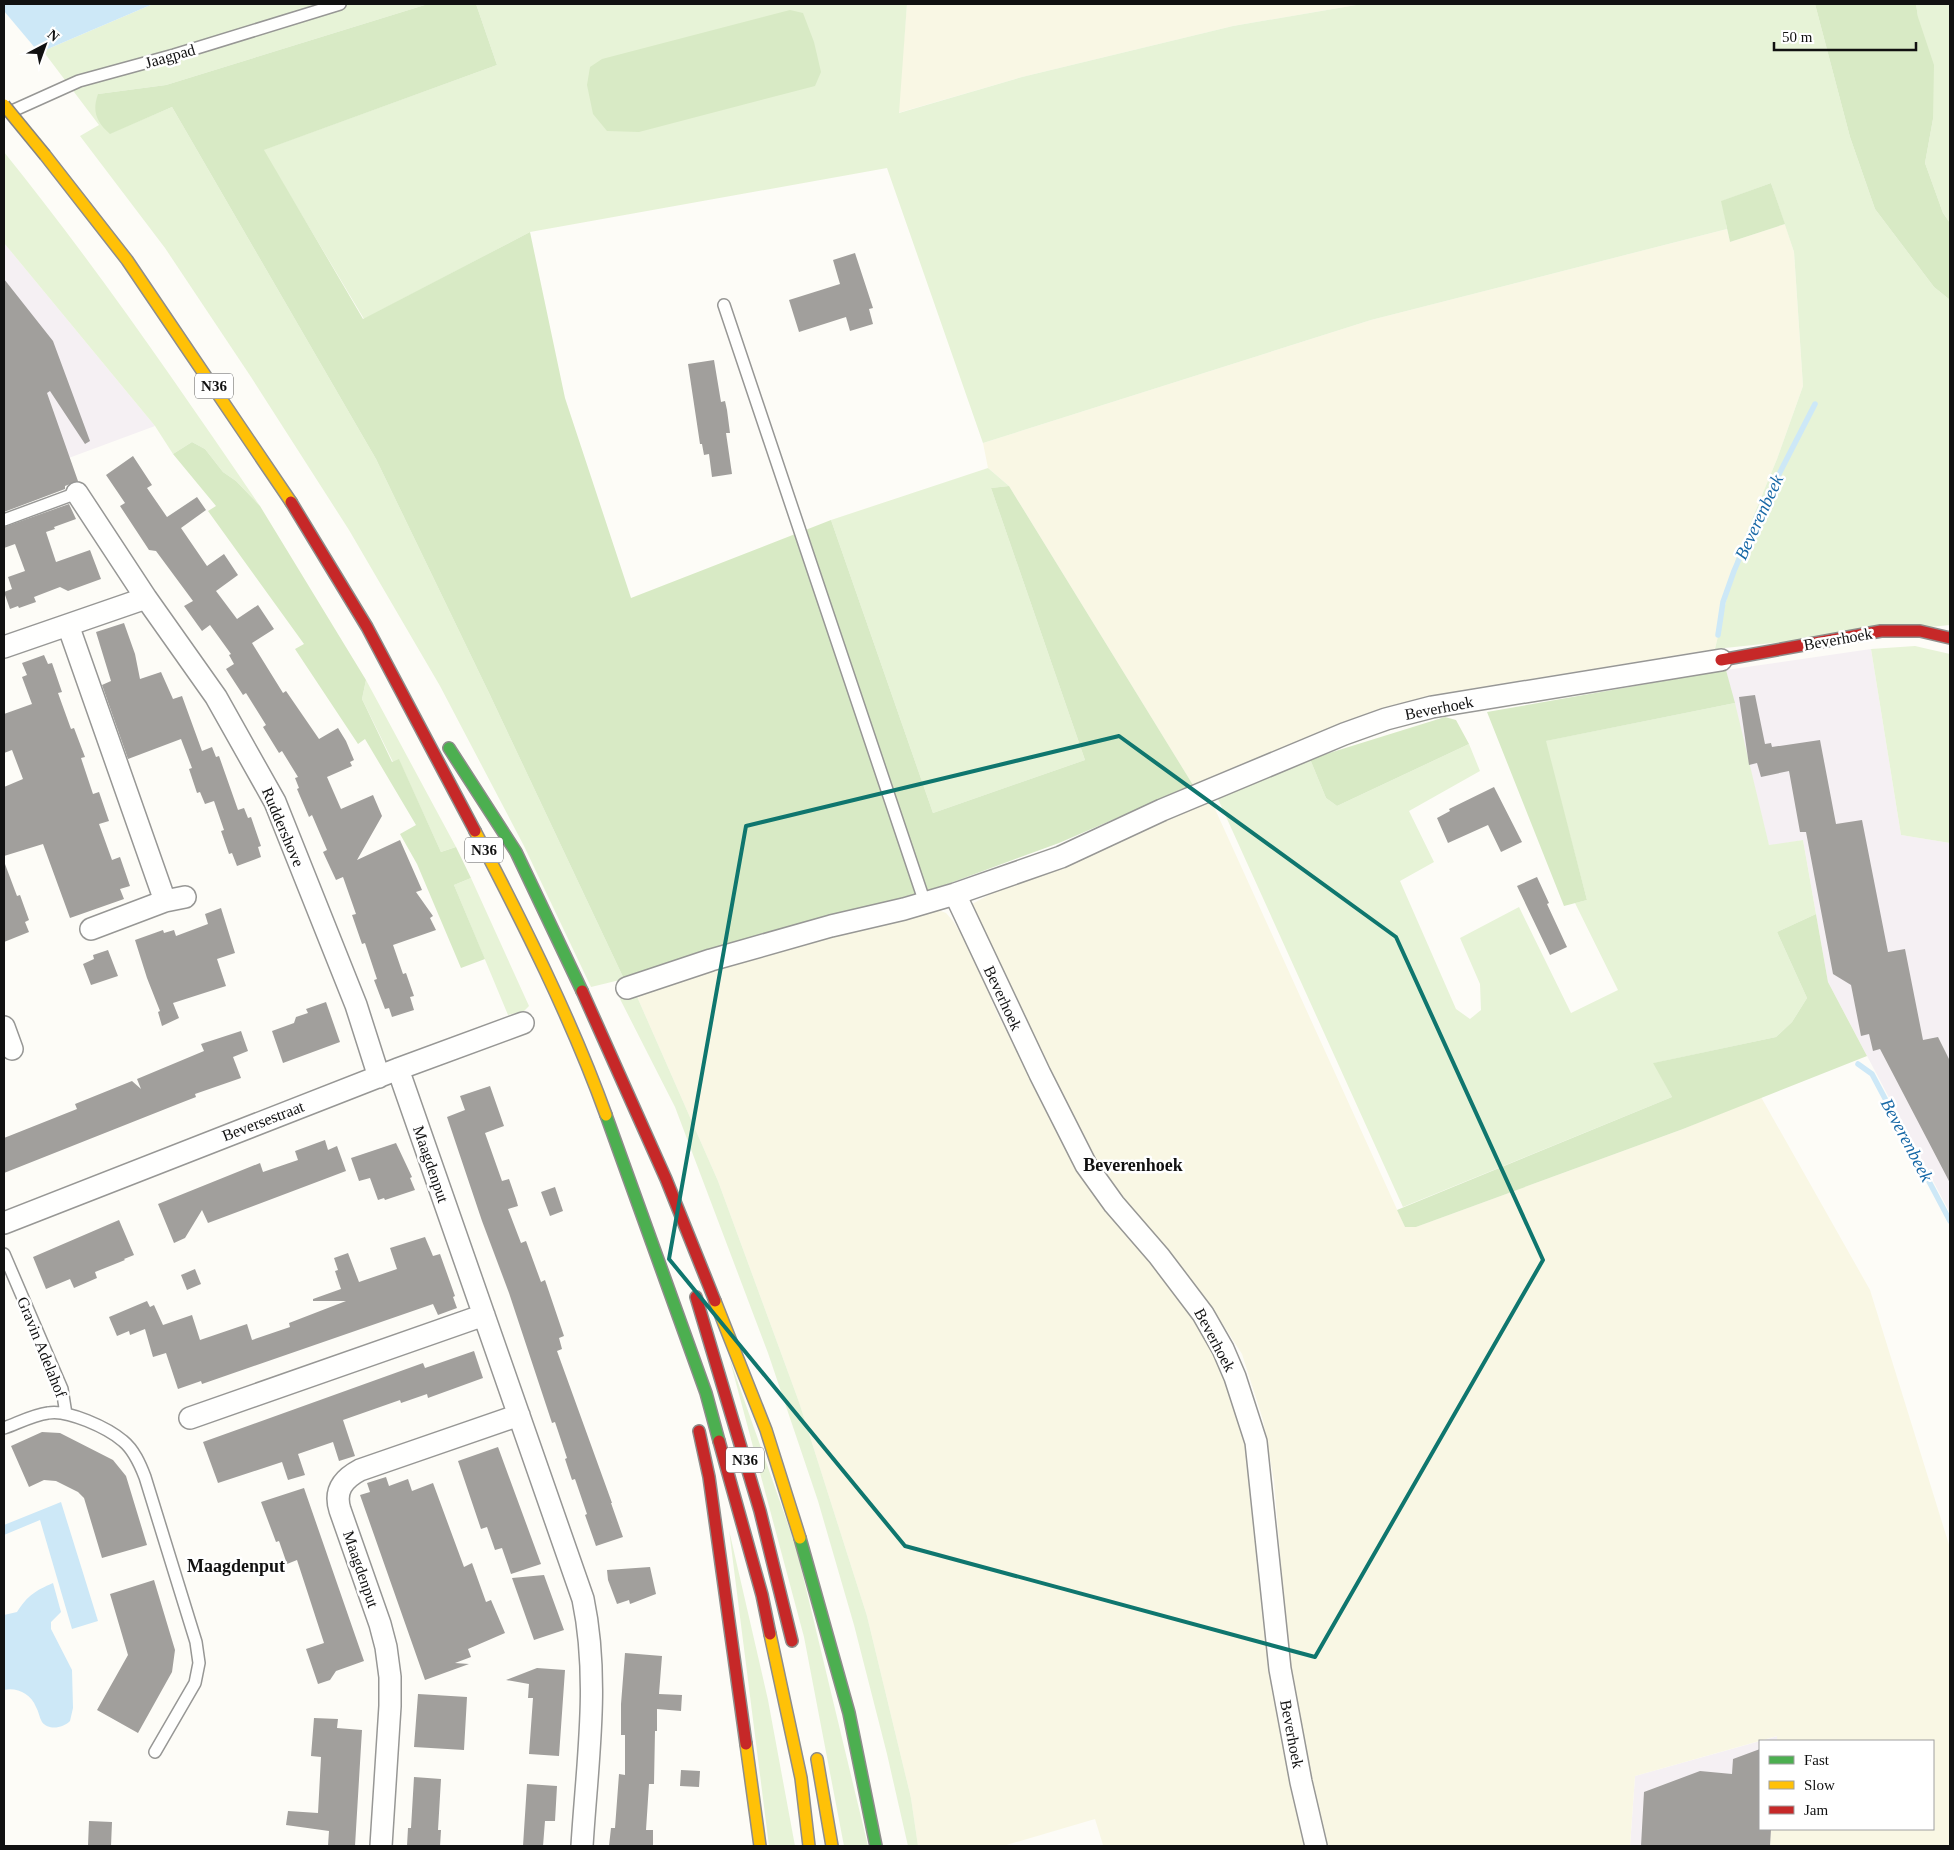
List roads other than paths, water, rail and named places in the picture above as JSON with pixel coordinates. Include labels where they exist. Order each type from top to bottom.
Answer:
[{"type":"main road","name":"N36","points":[[4,105],[127,260],[198,361],[281,485],[367,627],[490,860],[546,975],[592,1077],[706,1393],[762,1596],[802,1778],[810,1846]]},
{"type":"main road","points":[[367,627],[422,706]]},
{"type":"main road","name":"Beverhoek","points":[[1721,660],[1870,632],[1918,630],[1950,638]]},
{"type":"main road","name":"N36","points":[[440,735],[516,852],[588,1004],[623,1084],[663,1204]]},
{"type":"main road","points":[[623,1084],[666,1178],[766,1430],[791,1508],[848,1713],[876,1846]]},
{"type":"main road","points":[[662,1269],[683,1363]]},
{"type":"main road","name":"N36","points":[[692,1286],[734,1418],[782,1593],[794,1650]]},
{"type":"main road","points":[[696,1420],[709,1477],[760,1846]]},
{"type":"main road","points":[[813,1744],[832,1846]]},
{"type":"street","name":"Ruddershove","points":[[78,493],[146,598],[216,697],[275,802],[356,1005],[379,1076]]},
{"type":"street","points":[[4,647],[146,598]]},
{"type":"street","points":[[68,625],[175,899],[91,929]]},
{"type":"street","name":"Beverhoek","points":[[627,988],[711,960],[955,894],[1061,857],[1162,810],[1344,734],[1386,719],[1432,707],[1721,660]]},
{"type":"street","name":"Beverhoek","points":[[955,894],[1040,1074],[1086,1164],[1114,1204],[1159,1256],[1203,1314],[1223,1349],[1235,1377],[1256,1442],[1280,1669],[1301,1782],[1316,1846]]},
{"type":"street","name":"Beversestraat","points":[[4,1223],[379,1076],[524,1023]]},
{"type":"street","points":[[4,1027],[12,1049]]},
{"type":"street","name":"Maagdenput","points":[[398,1069],[583,1599],[589,1627],[592,1684],[582,1846]]},
{"type":"street","points":[[190,1418],[484,1315]]},
{"type":"street","name":"Maagdenput","points":[[381,1846],[390,1706],[390,1677],[386,1647],[380,1624],[340,1510],[338,1491],[345,1480],[360,1470],[519,1415]]},
{"type":"lane","name":"Jaagpad","points":[[4,116],[16,108],[79,81],[174,55],[340,4]]},
{"type":"lane","points":[[724,305],[925,902]]},
{"type":"lane","points":[[4,520],[78,493]]},
{"type":"lane","name":"Gravin Adelahof","points":[[4,1254],[62,1389],[66,1414]]},
{"type":"lane","name":"Gravin Adelahof","points":[[4,1428],[48,1412],[66,1414],[82,1418],[123,1441],[136,1456],[145,1476],[196,1642],[199,1663],[195,1683],[155,1752]]},
{"type":"water","points":[[4,4],[153,4],[43,51],[4,71]]},
{"type":"water","points":[[61,1502],[98,1621],[72,1629],[40,1520],[4,1535],[4,1525]]},
{"type":"water","points":[[53,1583],[61,1612],[51,1622],[51,1629],[72,1670],[73,1708],[70,1721],[56,1728],[48,1727],[42,1722],[34,1702],[23,1692],[9,1689],[4,1690],[4,1615],[17,1612],[32,1594]]},
{"type":"waterway","name":"Beverenbeek","points":[[1718,635],[1723,602],[1734,571],[1758,515],[1815,404]]},
{"type":"waterway","name":"Beverenbeek","points":[[1858,1064],[1872,1074],[1950,1221]]},
{"type":"district","name":"Beverenhoek","points":[[1133,1165]]},
{"type":"district","name":"Maagdenput","points":[[236,1566]]}]
